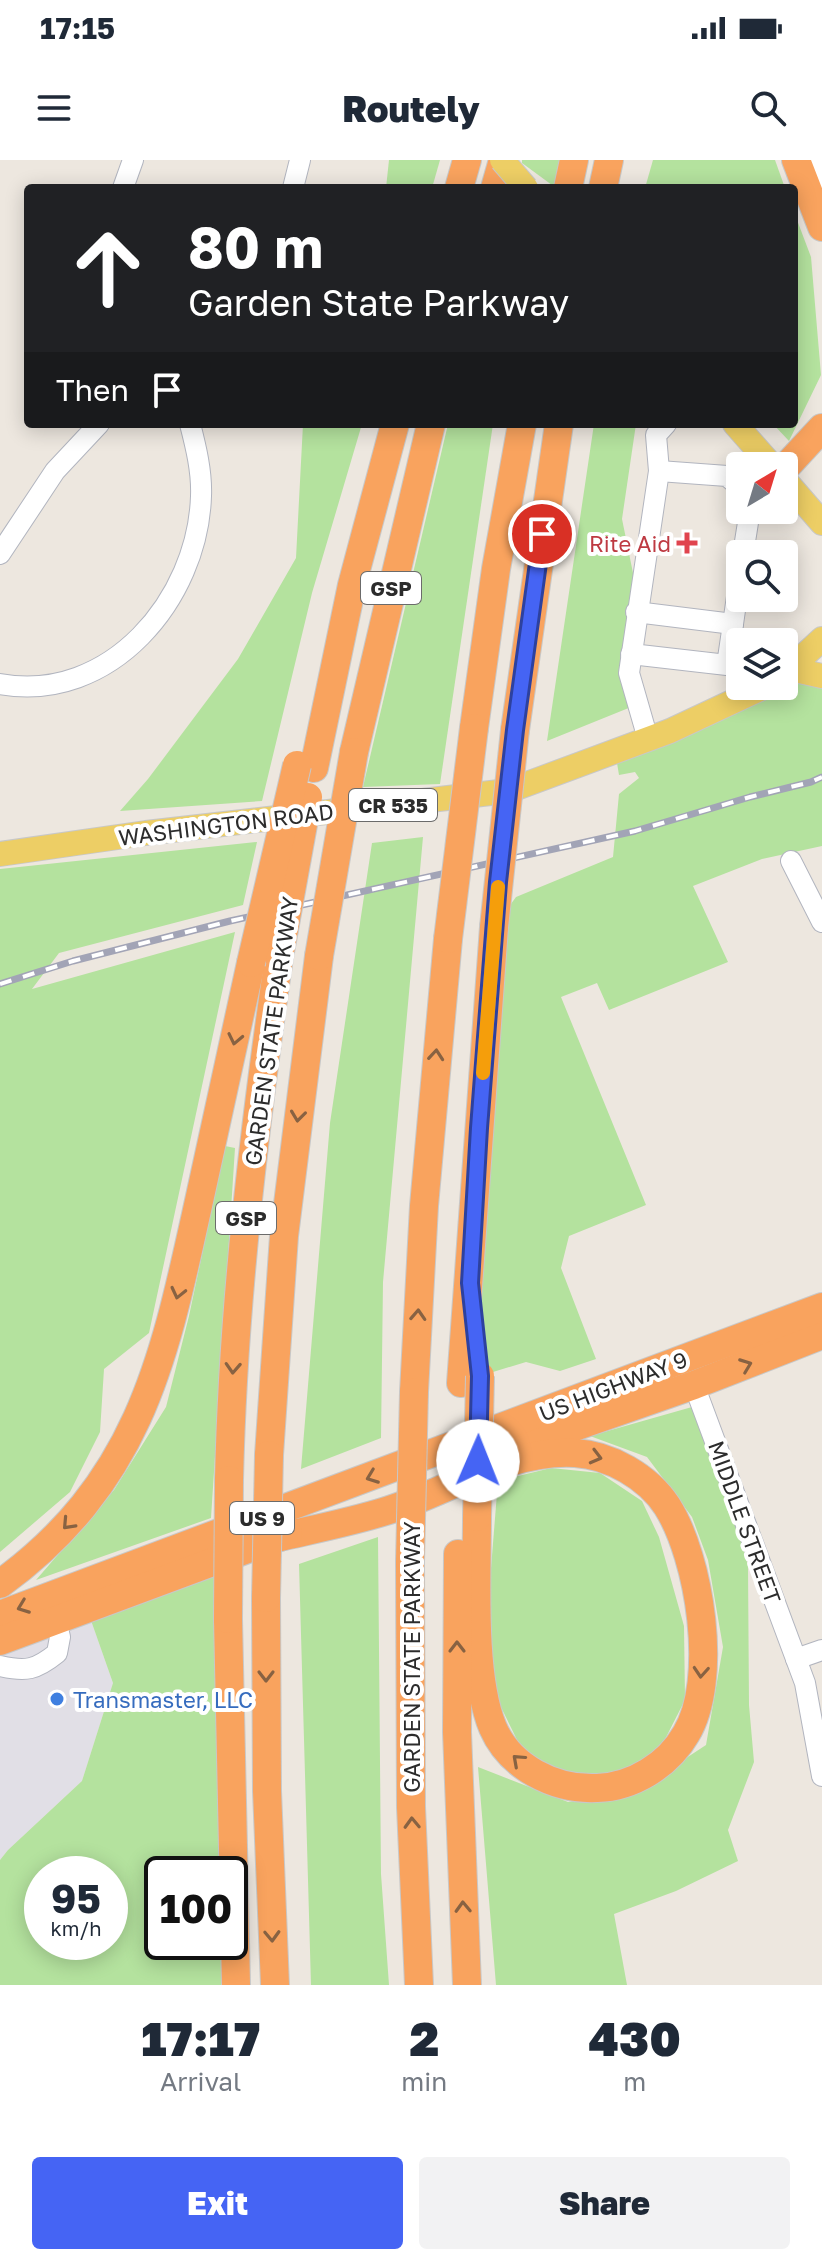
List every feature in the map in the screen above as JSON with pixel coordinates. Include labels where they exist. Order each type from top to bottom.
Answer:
[{"type":"highway","points":[[460,184],[467,160]]},
{"type":"highway","points":[[496,184],[502,160]]},
{"type":"highway","points":[[569,184],[574,160]]},
{"type":"highway","points":[[604,184],[609,160]]},
{"type":"highway","points":[[796,160],[822,227]]},
{"type":"highway","name":"GSP","points":[[305,767],[394,428]]},
{"type":"highway","name":"GARDEN STATE PARKWAY","points":[[275,1985],[267,1791],[266,1598],[269,1455],[284,1236],[319,956],[354,752],[430,428]]},
{"type":"highway","name":"GARDEN STATE PARKWAY","points":[[419,1985],[411,1794],[410,1562],[414,1392],[424,1206],[448,939],[474,728],[496,569],[521,428]]},
{"type":"highway","points":[[280,1537],[386,1511],[504,1464],[534,1456],[562,1453],[590,1455],[627,1470],[649,1485],[673,1518],[691,1564],[701,1612],[703,1646],[696,1710],[686,1735],[658,1765],[635,1779],[609,1787],[569,1787],[532,1772],[502,1743],[490,1719],[481,1667],[468,1520],[471,1380],[470,1283],[494,927],[515,730],[558,428]]},
{"type":"highway","points":[[798,454],[822,428]]},
{"type":"highway","points":[[0,1584],[55,1538],[91,1499],[121,1454],[144,1407],[169,1330],[251,963],[305,767]]},
{"type":"highway","name":"GARDEN STATE PARKWAY","points":[[236,1985],[228,1619],[233,1366],[264,1066],[305,767]]},
{"type":"highway","name":"US HIGHWAY 9","points":[[0,1615],[822,1307]]},
{"type":"highway","name":"US HIGHWAY 9","points":[[0,1641],[280,1537],[383,1495],[694,1385],[822,1335]]},
{"type":"highway","name":"GARDEN STATE PARKWAY","points":[[467,1985],[457,1732],[468,1520]]},
{"type":"main road","points":[[502,160],[523,184]]},
{"type":"main road","points":[[739,428],[760,452]]},
{"type":"main road","points":[[798,495],[822,523]]},
{"type":"main road","points":[[798,662],[822,639]]},
{"type":"main road","points":[[798,673],[822,676]]},
{"type":"main road","name":"WASHINGTON ROAD","points":[[0,854],[146,833],[508,791],[648,739],[735,700]]},
{"type":"street","points":[[124,184],[133,160]]},
{"type":"street","points":[[294,184],[300,160]]},
{"type":"street","points":[[813,160],[822,185]]},
{"type":"street","points":[[0,554],[55,471],[95,428]]},
{"type":"street","points":[[0,684],[45,686],[97,669],[137,643],[156,619],[173,596],[195,540],[201,496],[198,457],[191,428]]},
{"type":"street","points":[[648,739],[629,673],[659,471],[656,435],[662,428]]},
{"type":"street","points":[[659,471],[726,476]]},
{"type":"street","points":[[636,612],[733,624]]},
{"type":"street","points":[[631,654],[727,665],[735,612]]},
{"type":"street","points":[[791,861],[822,922]]},
{"type":"street","name":"MIDDLE STREET","points":[[694,1385],[805,1683],[822,1776]]},
{"type":"street","points":[[0,1666],[22,1671],[43,1665],[57,1653],[60,1637],[56,1620]]},
{"type":"street","points":[[796,1659],[822,1650]]},
{"type":"shaded area","points":[[87,1609],[113,1683],[82,1781],[0,1860],[0,1641]]},
{"type":"green space","points":[[389,160],[440,160],[433,184],[386,184]]},
{"type":"green space","points":[[522,160],[562,160],[557,184],[551,184]]},
{"type":"green space","points":[[653,160],[775,160],[784,184],[646,184]]},
{"type":"green space","points":[[798,223],[811,257],[821,375],[798,422]]},
{"type":"green space","points":[[303,428],[361,428],[312,593],[262,801],[120,811],[148,779],[238,659],[296,558]]},
{"type":"green space","points":[[447,428],[492,428],[440,784],[363,787]]},
{"type":"green space","points":[[593,428],[635,428],[622,519],[633,573],[632,643],[641,703],[547,741]]},
{"type":"green space","points":[[777,428],[795,428],[789,441]]},
{"type":"green space","points":[[798,675],[822,676],[822,846],[762,859],[693,886],[728,962],[609,1010],[597,983],[561,997],[646,1205],[569,1236],[561,1268],[596,1359],[560,1371],[526,1362],[480,1376],[470,1283],[494,927],[516,897],[613,857],[619,794],[639,778],[635,772],[619,775],[615,751],[733,700],[798,700]]},
{"type":"green space","points":[[423,837],[383,1282],[381,1438],[301,1469],[330,1123],[372,843]]},
{"type":"green space","points":[[257,842],[243,905],[59,953],[32,989],[235,932],[149,1333],[104,1369],[100,1432],[70,1492],[0,1552],[0,869]]},
{"type":"green space","points":[[225,1146],[235,1148],[211,1518],[36,1580],[114,1490],[166,1407]]},
{"type":"green space","points":[[692,1407],[737,1523],[748,1566],[749,1705],[754,1762],[728,1830],[738,1861],[676,1891],[614,1914],[627,1985],[496,1985],[478,1767],[568,1802],[636,1791],[706,1745],[723,1647],[708,1560],[692,1517],[647,1457],[590,1436]]},
{"type":"green space","points":[[551,1468],[600,1473],[642,1501],[659,1537],[684,1626],[685,1700],[659,1751],[608,1779],[556,1771],[523,1752],[496,1697],[485,1643],[498,1481]]},
{"type":"green space","points":[[378,1537],[381,1874],[389,1985],[311,1985],[299,1564]]},
{"type":"green space","points":[[230,1556],[234,1856],[144,1856],[144,1960],[236,1960],[236,1985],[0,1985],[0,1860],[82,1781],[113,1683],[87,1609]]},
{"type":"railway","points":[[0,984],[73,961],[230,921],[635,831],[822,777]]},
{"type":"slow traffic","points":[[483,1073],[498,887]]},
{"type":"place","name":"Rite Aid","points":[[687,543]]},
{"type":"place","name":"Transmaster, LLC","points":[[57,1699]]},
{"type":"route","points":[[478,1461],[480,1376],[470,1283],[479,1128],[498,882],[542,534]]}]
